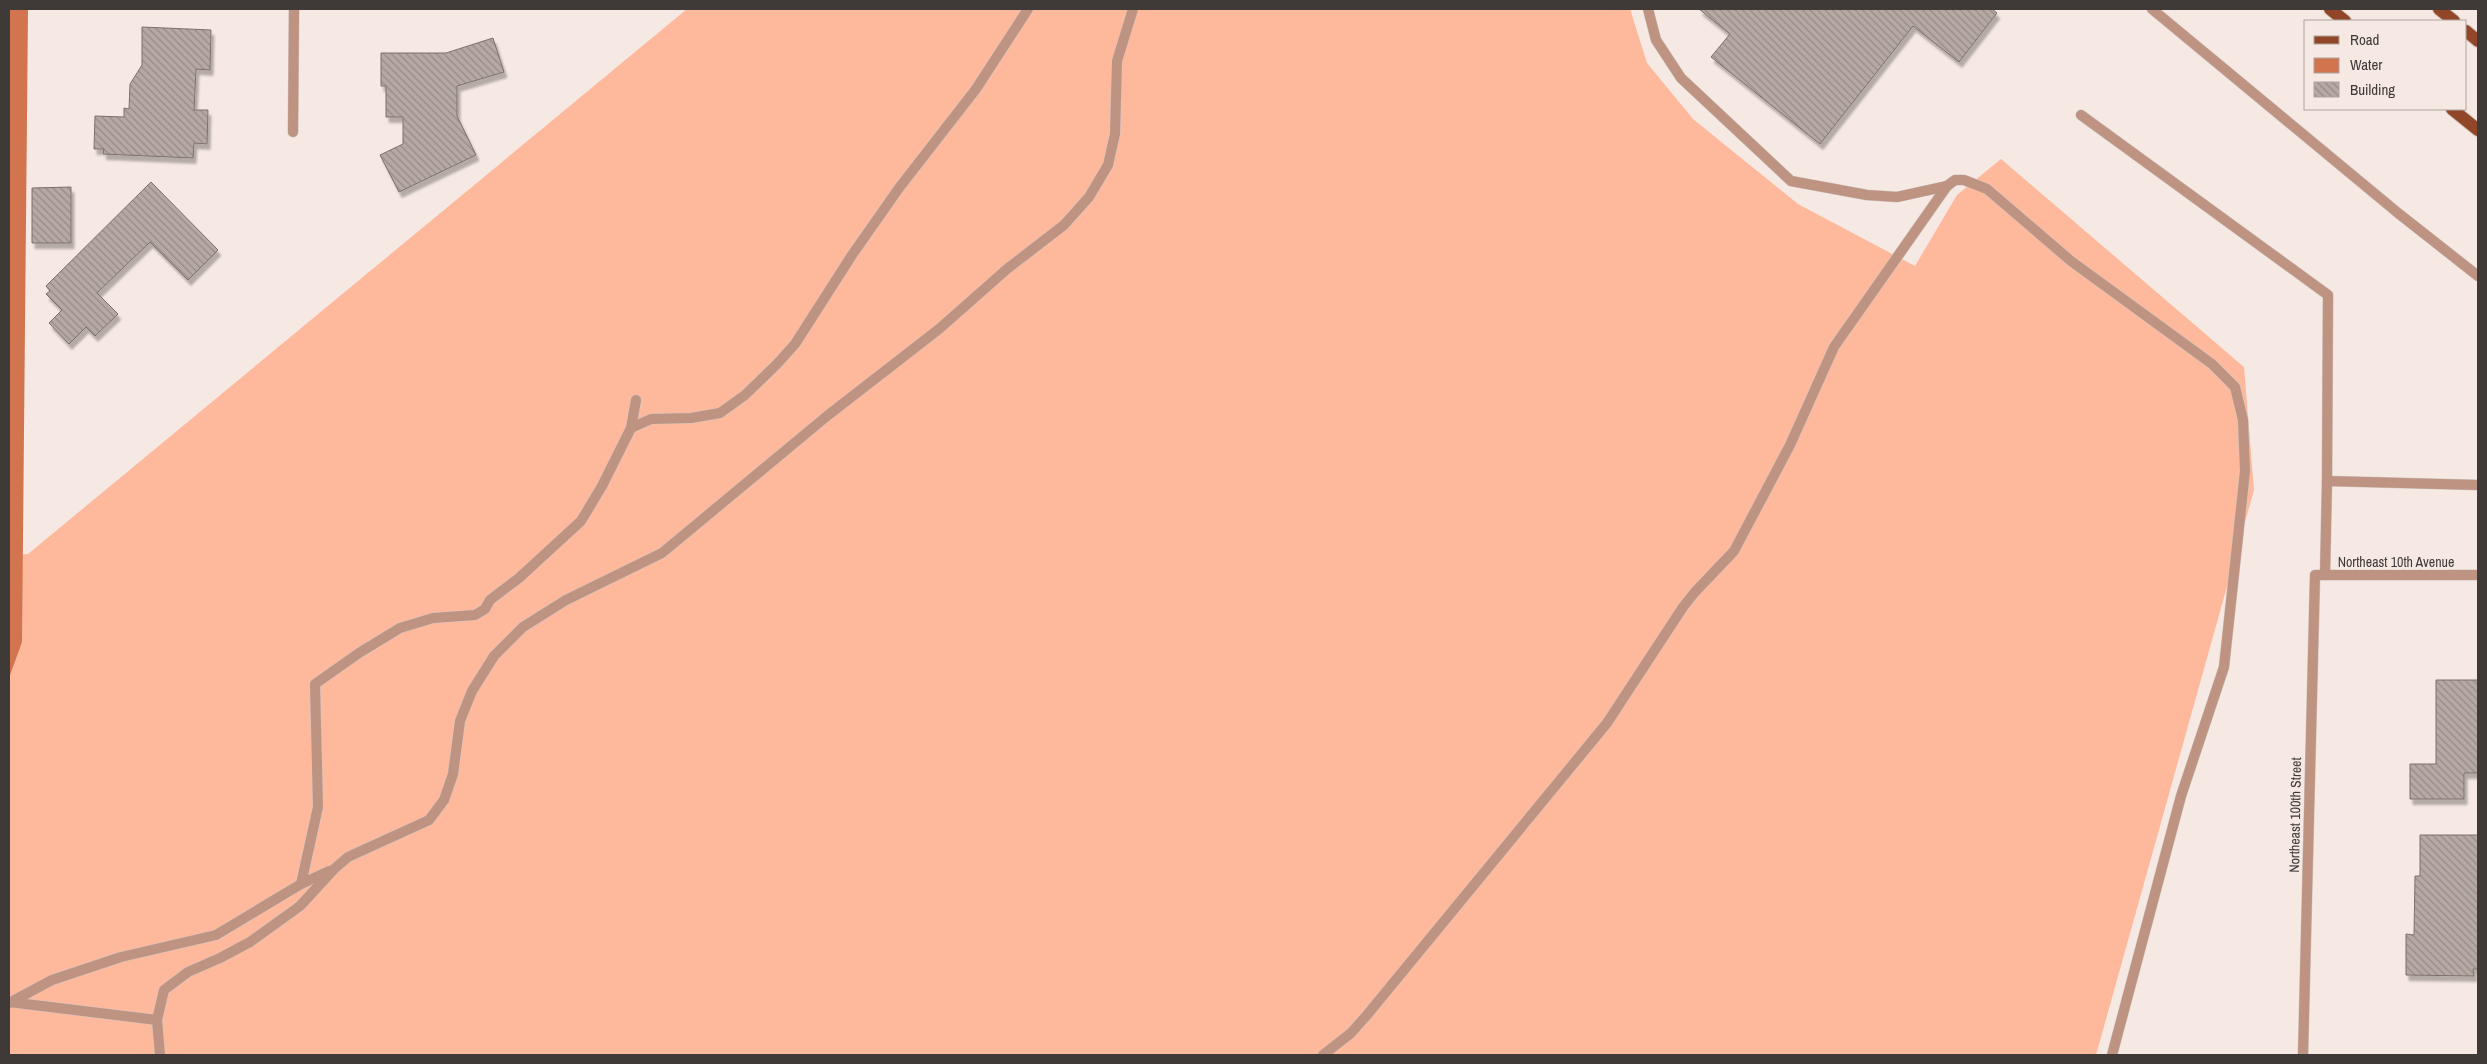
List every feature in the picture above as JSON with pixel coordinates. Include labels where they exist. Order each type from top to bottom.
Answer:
[{"type":"main road","points":[[2330,9],[2344,20]]},
{"type":"main road","points":[[2439,9],[2453,20]]},
{"type":"main road","points":[[2467,32],[2478,41]]},
{"type":"main road","points":[[2453,110],[2478,130]]},
{"type":"street","points":[[293,132],[294,9]]},
{"type":"street","points":[[630,428],[651,419],[691,418],[720,412],[745,395],[777,364],[795,344],[852,254],[899,188],[948,128],[1028,9]]},
{"type":"street","points":[[160,1055],[156,1020],[164,990],[188,972],[250,942],[300,906],[334,869],[348,857],[430,820],[444,800],[453,774],[460,721],[472,691],[494,656],[523,627],[566,600],[662,553],[827,416],[939,329],[1007,269],[1064,225],[1090,197],[1108,165],[1115,134],[1117,60],[1133,9]]},
{"type":"street","points":[[1648,9],[1656,40],[1681,78],[1791,181],[1867,195],[1897,197],[1947,186]]},
{"type":"street","points":[[2152,9],[2398,213],[2478,276]]},
{"type":"street","name":"Northeast 100th Street","points":[[2081,114],[2328,295],[2327,481],[2320,575],[2303,1055]]},
{"type":"street","points":[[1323,1055],[1351,1033],[1606,723],[1683,608],[1695,592],[1734,551],[1790,445],[1834,347],[1947,186],[1955,180],[1964,180],[1987,190],[2071,261],[2212,364],[2235,387],[2243,420],[2245,471],[2224,667],[2181,796],[2112,1055]]},
{"type":"street","points":[[301,884],[318,807],[316,684],[359,653],[400,628],[432,618],[475,615],[485,609],[490,600],[519,578],[581,521],[602,486],[630,428],[636,400]]},
{"type":"street","points":[[2327,481],[2478,485]]},
{"type":"street","name":"Northeast 10th Avenue","points":[[2320,575],[2478,575]]},
{"type":"street","points":[[9,1002],[52,980],[121,957],[216,935],[301,884],[334,869]]},
{"type":"street","points":[[9,1002],[156,1020]]},
{"type":"shaded area","points":[[687,9],[1630,9],[1647,63],[1693,119],[1798,204],[1915,266],[1957,195],[2001,159],[2244,367],[2254,490],[2096,1055],[9,1055],[9,555],[28,554]]},
{"type":"water","points":[[9,9],[28,9],[22,642],[9,678]]},
{"type":"building","points":[[1699,9],[1992,9],[1997,13],[1959,62],[1913,26],[1820,144],[1711,57],[1730,34]]},
{"type":"building","points":[[142,27],[211,30],[210,70],[196,69],[194,110],[208,110],[207,144],[194,143],[193,158],[103,154],[104,149],[94,149],[95,116],[124,117],[124,108],[129,109],[130,84],[142,65]]},
{"type":"building","points":[[493,38],[504,72],[457,86],[457,116],[476,155],[399,192],[380,155],[403,144],[403,117],[386,117],[386,86],[381,86],[381,53],[446,53]]},
{"type":"building","points":[[151,182],[218,250],[188,280],[150,242],[97,293],[118,314],[95,336],[86,327],[69,344],[49,323],[62,310],[46,294],[50,291],[46,286]]},
{"type":"building","points":[[71,187],[71,243],[32,243],[32,188]]},
{"type":"building","points":[[2436,680],[2478,680],[2478,773],[2464,773],[2464,799],[2410,799],[2410,764],[2436,764]]},
{"type":"building","points":[[2420,835],[2478,835],[2478,969],[2473,969],[2474,976],[2406,975],[2406,934],[2414,935],[2415,876],[2420,876]]}]
